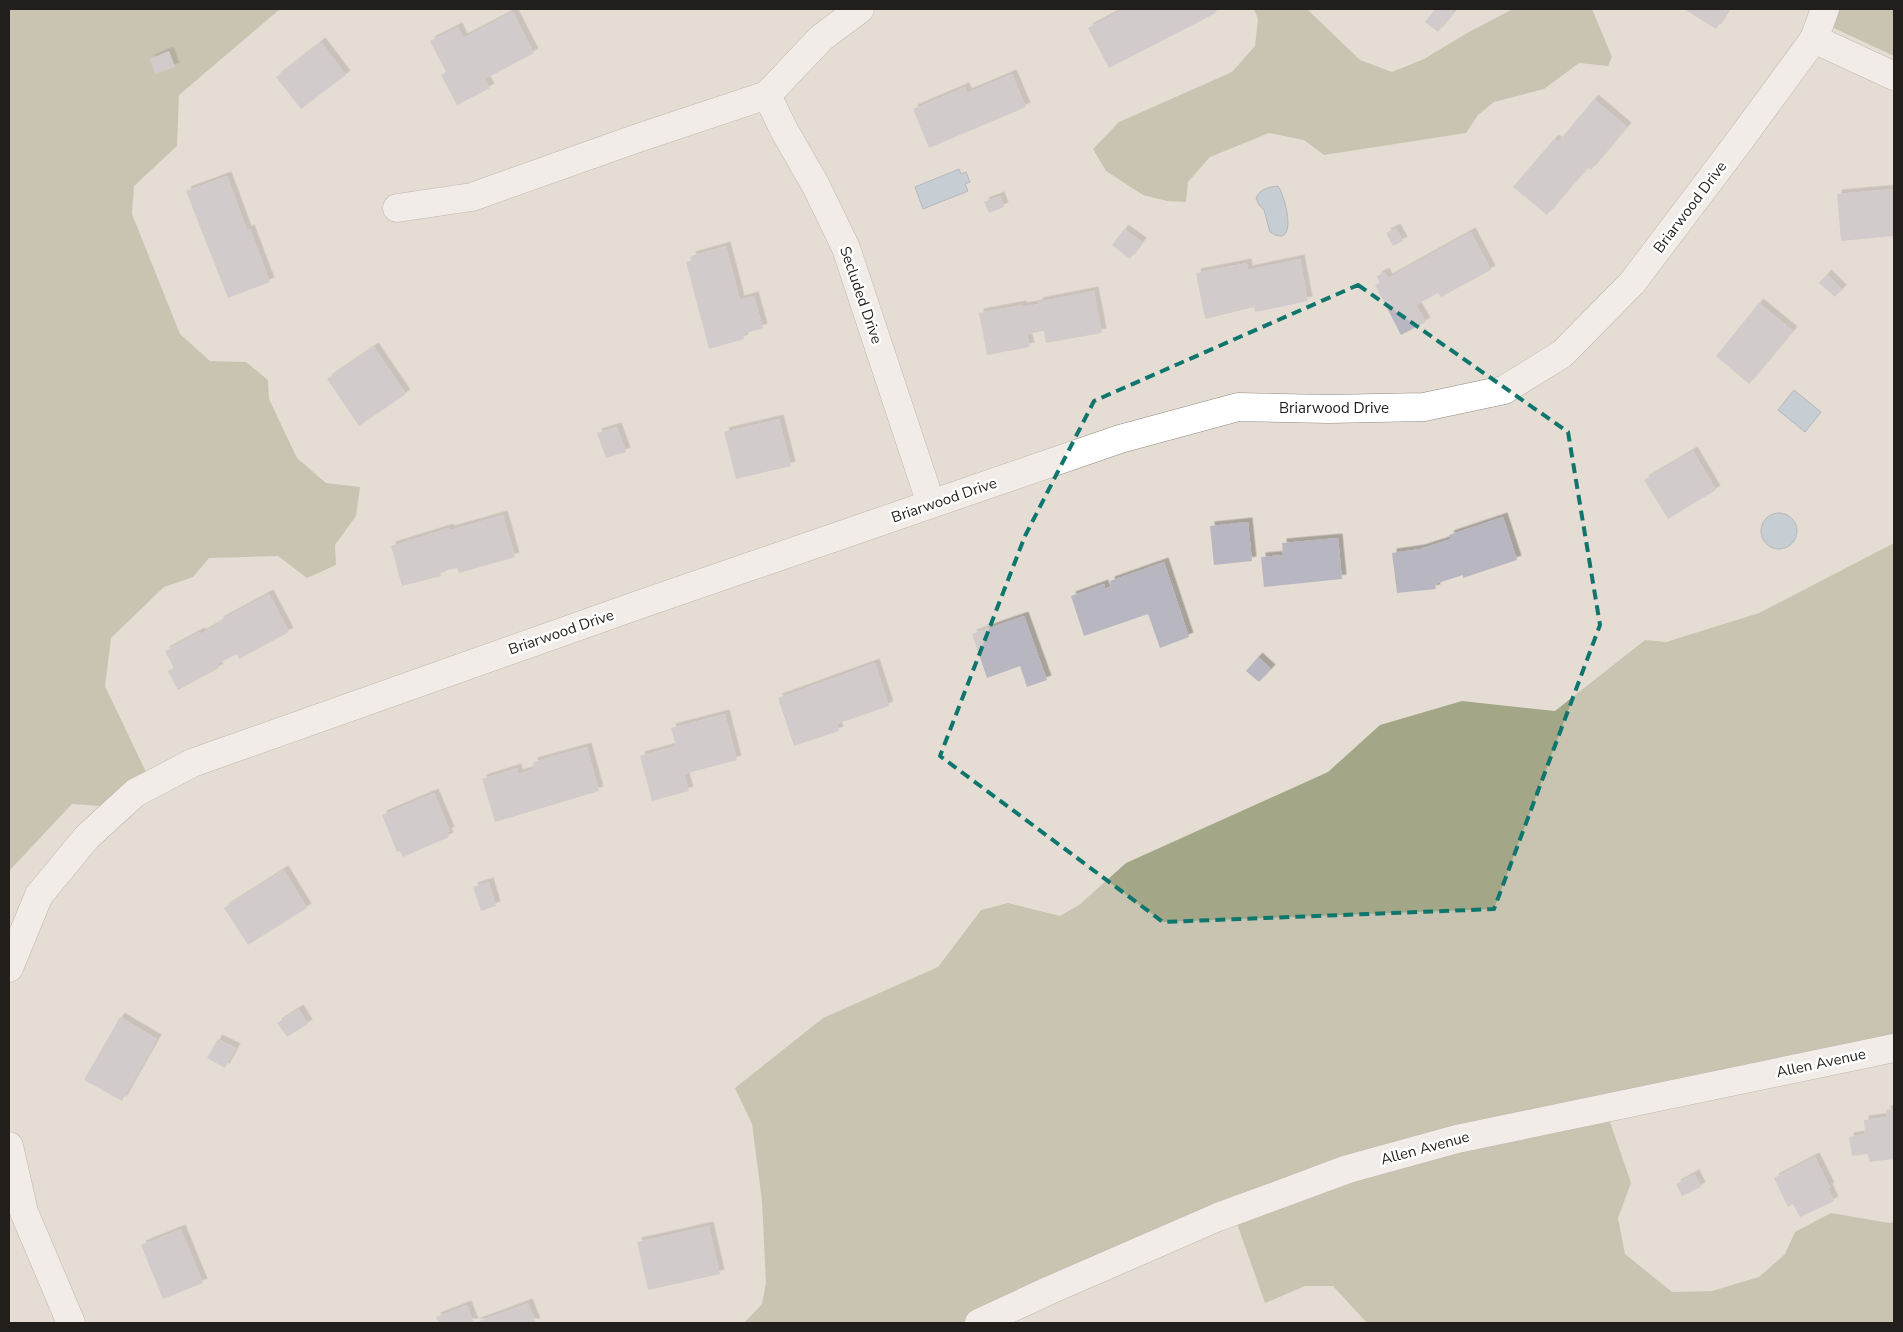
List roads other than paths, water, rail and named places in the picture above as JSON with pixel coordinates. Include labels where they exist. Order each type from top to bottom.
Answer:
[{"type":"street","points":[[397,208],[472,197],[635,139],[767,95],[821,38],[860,9]]},
{"type":"street","name":"Briarwood Drive","points":[[9,968],[39,894],[86,837],[135,794],[192,762],[635,606],[1120,439],[1238,407],[1329,409],[1424,407],[1504,390],[1562,354],[1632,283],[1814,39],[1825,9]]},
{"type":"street","points":[[1814,39],[1894,76]]},
{"type":"street","name":"Secluded Drive","points":[[767,95],[784,130],[816,186],[846,248],[931,504]]},
{"type":"street","name":"Allen Avenue","points":[[979,1323],[1218,1217],[1348,1169],[1457,1139],[1894,1048]]},
{"type":"street","points":[[9,1146],[24,1212],[71,1323]]},
{"type":"water","points":[[959,169],[961,174],[966,172],[970,182],[965,184],[968,191],[923,209],[915,187]]},
{"type":"water","points":[[1278,186],[1287,210],[1288,220],[1285,234],[1279,236],[1270,232],[1264,210],[1256,198],[1265,189]]},
{"type":"water","points":[[1794,390],[1821,412],[1805,432],[1778,410]]},
{"type":"water","points":[[1779,513],[1786,514],[1792,518],[1796,524],[1796,538],[1792,544],[1786,548],[1779,549],[1772,548],[1766,544],[1762,538],[1761,531],[1762,524],[1766,518],[1772,514]]}]
